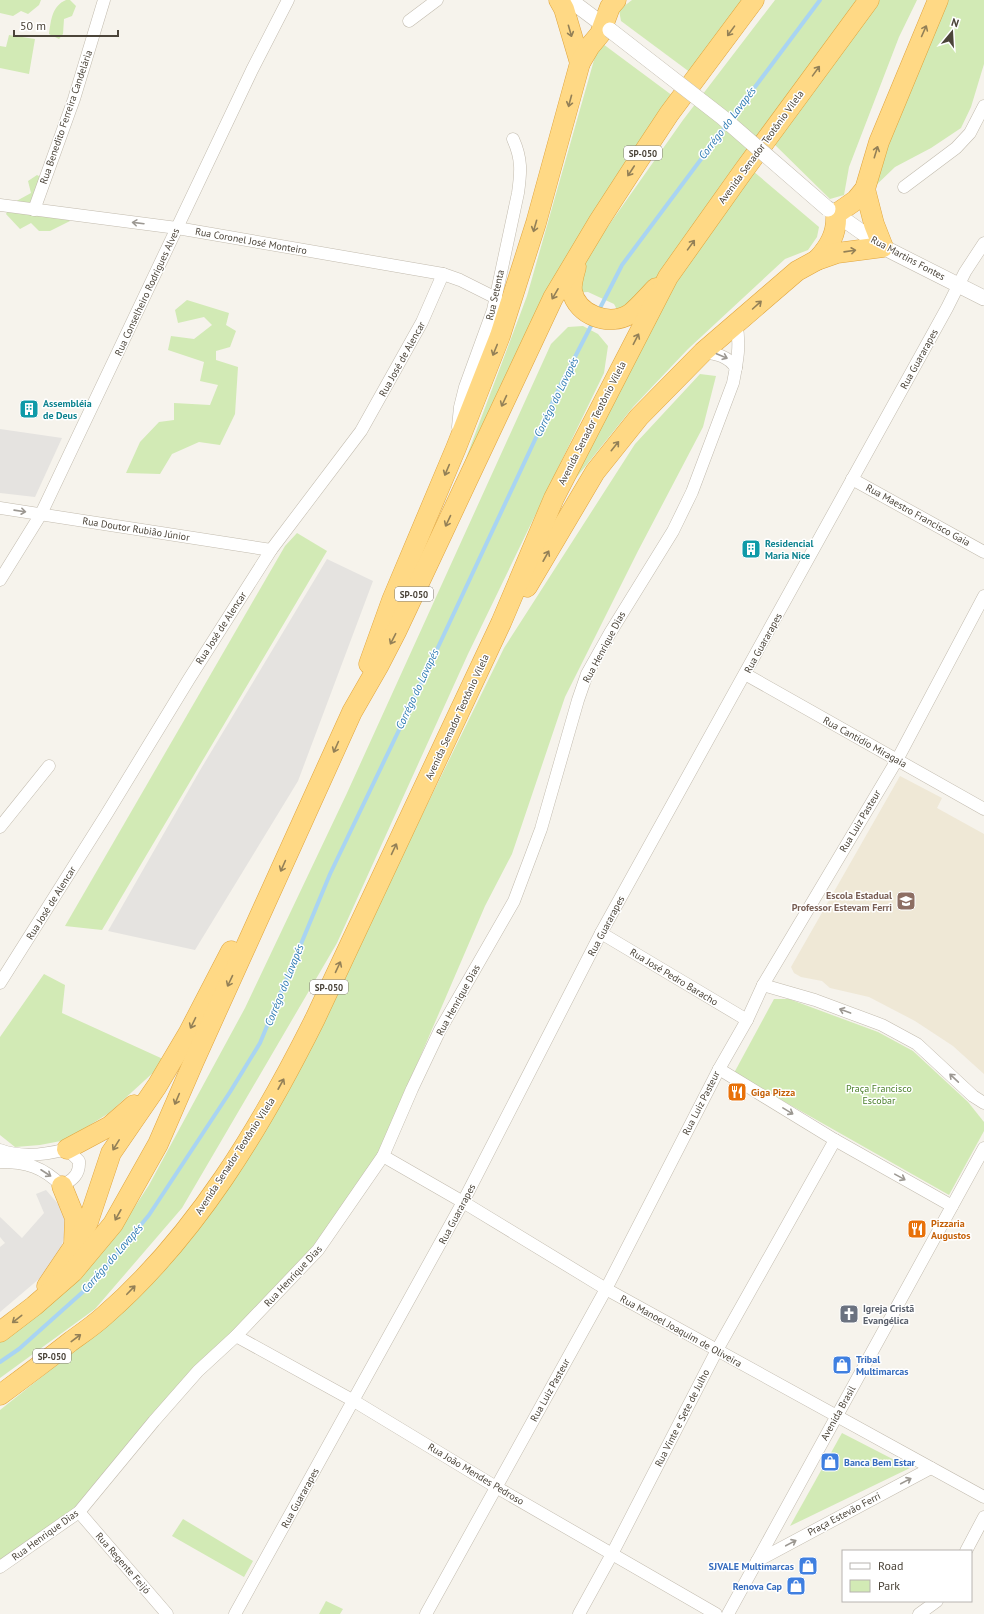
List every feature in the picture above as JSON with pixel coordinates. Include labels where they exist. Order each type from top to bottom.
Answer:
[{"type":"highway","points":[[559,0],[564,9],[580,63]]},
{"type":"highway","points":[[352,712],[392,600],[456,448],[513,299],[536,223],[580,63],[590,46],[606,27],[610,7],[616,0]]},
{"type":"highway","name":"SP-050","points":[[0,1332],[34,1306],[74,1272],[113,1224],[158,1144],[194,1060],[352,712],[396,632],[544,315],[598,221],[669,114],[754,0]]},
{"type":"highway","name":"Avenida Senador Teotônio Vilela","points":[[0,1395],[103,1317],[127,1295],[193,1221],[264,1115],[312,1025],[501,623],[554,498],[668,277],[748,164],[869,0]]},
{"type":"highway","points":[[817,260],[828,248],[833,237],[836,223],[832,211],[856,200],[865,189],[879,142],[938,0]]},
{"type":"highway","points":[[501,623],[533,579],[577,500],[595,472],[639,417],[703,352],[783,281],[797,271],[817,260],[837,253],[884,247],[874,224],[865,189]]},
{"type":"highway","points":[[578,256],[572,291],[577,304],[582,309],[602,320],[630,314],[668,277]]},
{"type":"highway","points":[[34,1306],[74,1243],[82,1234],[88,1222],[111,1153],[157,1086],[189,1032],[239,935],[264,907]]},
{"type":"highway","points":[[67,1149],[110,1126],[157,1086]]},
{"type":"highway","points":[[62,1186],[75,1218],[74,1243]]},
{"type":"street","name":"Rua Benedito Ferreira Candelária","points":[[34,210],[74,99],[104,0]]},
{"type":"street","name":"Rua Conselheiro Rodrigues Alves","points":[[0,580],[41,514],[252,70],[288,0]]},
{"type":"street","points":[[409,21],[437,0]]},
{"type":"street","name":"Rua Martins Fontes","points":[[570,0],[722,117],[832,211],[884,247],[984,298]]},
{"type":"street","points":[[904,187],[956,148],[970,133],[984,106]]},
{"type":"street","name":"Rua Setenta","points":[[456,448],[460,407],[496,298],[521,174],[518,150],[512,139]]},
{"type":"street","name":"Rua Coronel José Monteiro","points":[[0,205],[177,228],[443,274],[460,280],[496,298]]},
{"type":"street","name":"Rua Guararapes","points":[[235,1614],[463,1202],[601,933],[745,674],[965,272],[984,243]]},
{"type":"street","name":"Rua José de Alencar","points":[[0,983],[106,815],[200,660],[271,550],[365,425],[422,322],[443,274]]},
{"type":"street","name":"Rua Henrique Dias","points":[[0,1567],[79,1512],[198,1371],[236,1336],[318,1250],[382,1156],[440,1030],[514,901],[541,829],[578,700],[587,674],[610,632],[673,531],[699,472],[726,402],[736,368],[739,335],[736,324]]},
{"type":"street","points":[[703,352],[715,353],[725,357],[733,363],[736,368]]},
{"type":"street","name":"Rua Maestro Francisco Gaia","points":[[852,479],[984,552]]},
{"type":"street","name":"Rua Doutor Rubião Júnior","points":[[0,508],[271,550]]},
{"type":"street","name":"Rua Luiz Pasteur","points":[[426,1614],[606,1289],[718,1069],[747,1020],[763,986],[897,760],[984,596]]},
{"type":"street","name":"Rua Cantidio Miragaia","points":[[745,674],[984,809]]},
{"type":"street","points":[[0,828],[49,766]]},
{"type":"street","name":"Rua José Pedro Baracho","points":[[601,933],[747,1020]]},
{"type":"street","points":[[763,986],[815,1000],[882,1025],[917,1044],[973,1096],[984,1103]]},
{"type":"street","points":[[718,1069],[835,1140],[952,1206]]},
{"type":"street","name":"Rua Vinte e Sete de Julho","points":[[579,1614],[612,1554],[717,1350],[835,1140]]},
{"type":"street","points":[[0,1150],[26,1155],[53,1153],[67,1149],[79,1161],[80,1166],[74,1178],[62,1186],[46,1173],[29,1164],[0,1162]]},
{"type":"street","name":"Avenida Brasil","points":[[728,1614],[952,1206],[983,1154]]},
{"type":"street","name":"Rua Manoel Joaquim de Oliveira","points":[[382,1156],[463,1202],[606,1289],[836,1417],[984,1497]]},
{"type":"street","name":"Rua João Mendes Pedroso","points":[[236,1336],[354,1401],[496,1487],[716,1614]]},
{"type":"street","name":"Praça Estevão Ferri","points":[[757,1561],[931,1468]]},
{"type":"street","name":"Rua Regente Feijó","points":[[79,1512],[167,1614]]},
{"type":"street","points":[[967,1550],[984,1517]]},
{"type":"street","points":[[919,1614],[937,1602]]},
{"type":"street","points":[[932,1614],[938,1602]]},
{"type":"shaded area","points":[[0,429],[62,438],[35,497],[0,493]]},
{"type":"shaded area","points":[[327,559],[373,581],[298,781],[195,950],[108,931],[199,772]]},
{"type":"shaded area","name":"Escola Estadual Professor Estevam Ferri","points":[[900,776],[942,798],[937,808],[984,834],[984,1074],[953,1046],[915,1021],[869,997],[830,988],[822,981],[801,977],[794,973],[791,967]]},
{"type":"shaded area","points":[[46,1190],[59,1205],[65,1219],[65,1234],[59,1255],[46,1273],[0,1312],[0,1247],[5,1243],[0,1237],[0,1217],[22,1238],[44,1213],[36,1194]]},
{"type":"green space","points":[[0,0],[41,0],[39,5],[28,14],[21,11],[13,16],[0,13]]},
{"type":"green space","points":[[66,0],[70,0],[76,6],[72,16],[64,19],[63,34],[59,39],[49,34],[55,10]]},
{"type":"green space","points":[[632,0],[747,0],[691,73],[621,21],[619,10]]},
{"type":"green space","points":[[775,0],[865,0],[625,325],[614,304],[588,292],[561,293],[683,120]]},
{"type":"green space","points":[[878,0],[917,0],[899,37],[849,167],[844,195],[830,199],[771,141]]},
{"type":"green space","points":[[945,0],[984,0],[984,64],[971,107],[961,128],[931,148],[895,167],[870,191]]},
{"type":"green space","points":[[9,35],[35,39],[29,74],[0,68],[0,46],[6,47]]},
{"type":"green space","points":[[603,44],[673,96],[445,514],[527,296],[596,53]]},
{"type":"green space","points":[[753,171],[819,227],[817,237],[808,250],[785,259],[688,349],[633,407],[572,483],[633,355],[676,283]]},
{"type":"green space","points":[[37,175],[46,180],[39,205],[67,218],[70,221],[50,231],[39,231],[31,223],[20,229],[6,214],[11,204],[31,193],[28,181]]},
{"type":"green space","points":[[187,300],[229,313],[226,325],[236,331],[230,347],[216,351],[216,360],[238,367],[235,414],[220,445],[199,442],[172,454],[160,474],[126,473],[140,442],[159,422],[174,420],[174,403],[210,405],[218,385],[200,381],[204,362],[168,350],[171,336],[194,339],[212,325],[204,317],[178,323],[175,310]]},
{"type":"green space","points":[[583,326],[598,334],[608,346],[604,373],[468,654],[337,943],[182,1208],[95,1309],[0,1378],[0,1341],[117,1234],[149,1185],[245,1008],[347,793],[551,344],[568,327]]},
{"type":"green space","points":[[700,374],[716,376],[703,427],[638,551],[565,697],[512,854],[485,906],[378,1155],[314,1248],[188,1377],[75,1510],[0,1560],[0,1410],[107,1325],[196,1221],[350,962],[504,648],[635,444]]},
{"type":"green space","points":[[297,533],[327,551],[102,930],[65,926],[285,546]]},
{"type":"green space","points":[[44,974],[65,985],[62,1013],[163,1059],[156,1070],[109,1113],[66,1140],[40,1145],[15,1147],[0,1135],[0,1037]]},
{"type":"green space","name":"Praça Francisco Escobar","points":[[774,999],[789,999],[878,1032],[913,1051],[968,1102],[984,1122],[984,1131],[949,1195],[734,1073]]},
{"type":"green space","points":[[842,1433],[910,1468],[790,1526]]},
{"type":"green space","points":[[183,1519],[253,1561],[244,1577],[172,1536]]},
{"type":"green space","points":[[326,1601],[343,1609],[340,1614],[319,1614]]},
{"type":"waterway","name":"Corrégo do Lavapés","points":[[598,312],[622,265],[820,0]]},
{"type":"waterway","name":"Corrégo do Lavapés","points":[[0,1362],[19,1349],[94,1282],[149,1215],[230,1092],[260,1043],[330,874],[411,705],[561,384],[593,322]]},
{"type":"place","name":"Assembléia de Deus","points":[[29,409]]},
{"type":"place","name":"Residencial Maria Nice","points":[[751,549]]},
{"type":"place","name":"Escola Estadual Professor Estevam Ferri","points":[[906,901]]},
{"type":"place","name":"Giga Pizza","points":[[737,1092]]},
{"type":"place","name":"Pizzaria Augustos","points":[[917,1229]]},
{"type":"place","name":"Igreja Cristã Evangélica","points":[[849,1314]]},
{"type":"place","name":"Tribal Multimarcas","points":[[842,1365]]},
{"type":"place","name":"Banca Bem Estar","points":[[830,1462]]},
{"type":"place","name":"SJVALE Multimarcas","points":[[808,1566]]},
{"type":"place","name":"Renova Cap","points":[[796,1586]]}]
